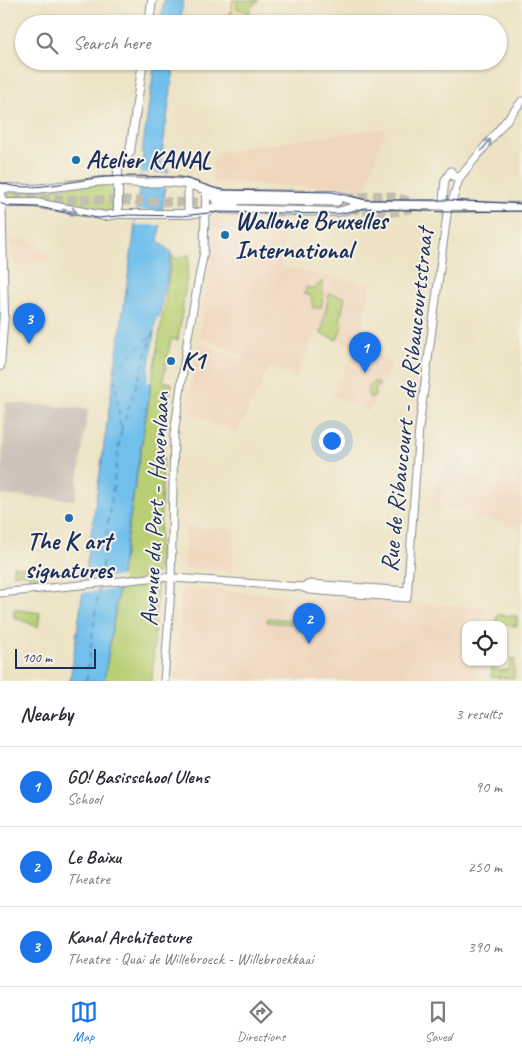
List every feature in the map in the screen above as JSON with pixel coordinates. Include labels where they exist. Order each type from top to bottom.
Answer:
[{"type":"highway","points":[[205,211],[217,206],[234,204],[336,204],[224,200],[217,199],[206,190]]},
{"type":"main road","points":[[150,15],[152,0]]},
{"type":"main road","points":[[118,214],[118,166],[127,158],[130,152],[142,70]]},
{"type":"main road","points":[[0,366],[2,313],[0,188],[36,189],[103,181],[167,182],[188,184],[224,194],[339,195],[365,204],[522,207]]},
{"type":"main road","points":[[205,211],[206,190]]},
{"type":"main road","points":[[0,203],[36,203],[99,216],[118,214],[188,214],[217,209],[338,212],[365,204]]},
{"type":"street","points":[[461,176],[522,101]]},
{"type":"street","name":"Rue de Ribaucourt - de Ribaucourtstraat","points":[[448,207],[443,200],[445,180],[451,171],[454,177],[461,176]]},
{"type":"street","name":"Rue de Ribaucourt - de Ribaucourtstraat","points":[[171,578],[302,587],[309,590],[408,594],[419,428],[448,207],[454,200],[461,176]]},
{"type":"street","points":[[188,184],[188,214]]},
{"type":"street","name":"Avenue du Port - Havenlaan","points":[[164,681],[171,578],[174,435],[188,336],[204,251],[205,211]]},
{"type":"street","points":[[0,593],[149,578],[171,578]]},
{"type":"shaded area","points":[[384,128],[385,132],[383,139],[381,139],[369,184],[364,190],[213,182],[212,159],[219,152]]},
{"type":"shaded area","points":[[215,214],[269,214],[269,216],[286,217],[280,267],[371,284],[358,347],[393,361],[369,412],[333,395],[355,347],[316,332],[295,379],[269,368],[237,434],[195,417],[187,411],[198,344],[206,343],[207,346],[240,361],[244,358],[243,355],[209,340],[207,341],[199,333],[212,254],[215,251],[213,250],[212,222],[215,219]]},
{"type":"shaded area","points":[[27,238],[50,256],[49,262],[15,265],[10,242]]},
{"type":"shaded area","points":[[6,402],[88,409],[75,500],[0,495]]},
{"type":"shaded area","points":[[452,453],[465,457],[460,476],[498,488],[504,468],[522,472],[522,541],[519,541],[519,529],[483,517],[483,520],[475,519],[475,515],[455,509],[440,508],[439,512],[432,511],[434,508],[432,502],[442,471],[446,472],[447,469],[444,468],[445,465],[448,466]]},
{"type":"shaded area","points":[[186,526],[232,529],[232,532],[235,533],[232,571],[184,568]]},
{"type":"shaded area","points":[[182,588],[305,596],[334,600],[336,598],[356,598],[483,607],[481,621],[462,621],[462,666],[479,666],[477,681],[176,681]]},
{"type":"green space","points":[[233,0],[259,0],[249,9],[251,11],[248,15],[230,15]]},
{"type":"green space","points":[[99,184],[113,186],[114,209],[110,212],[31,201],[27,197],[26,201],[7,199],[5,196],[9,192]]},
{"type":"green space","points":[[190,254],[178,340],[171,339],[163,381],[172,383],[165,422],[158,573],[149,573],[148,586],[157,585],[152,681],[104,681],[172,255],[177,259]]},
{"type":"green space","points":[[320,282],[323,282],[322,292],[324,293],[321,308],[313,308],[311,296],[305,294],[306,287],[316,289]]},
{"type":"green space","points":[[329,294],[345,297],[340,322],[343,323],[337,340],[321,334]]},
{"type":"green space","points":[[373,382],[377,382],[379,386],[375,390],[374,397],[370,398],[368,389]]},
{"type":"green space","points":[[13,566],[34,568],[34,573],[43,574],[43,576],[29,578],[29,574],[13,573]]},
{"type":"green space","points":[[14,609],[40,613],[38,627],[14,617]]},
{"type":"green space","points":[[497,615],[517,616],[517,626],[507,626],[507,621],[496,621]]},
{"type":"green space","points":[[267,618],[292,620],[291,624],[267,622]]},
{"type":"green space","points":[[299,621],[324,622],[324,626],[299,625]]},
{"type":"green space","points":[[511,658],[515,659],[514,678],[491,677],[492,668],[500,671],[509,669]]},
{"type":"sand","points":[[233,0],[237,0],[237,9],[243,10],[246,15],[231,15]]},
{"type":"water","points":[[164,0],[183,0],[181,15],[162,15]]},
{"type":"water","points":[[154,70],[174,70],[160,167],[168,170],[158,241],[171,252],[159,318],[157,318],[147,381],[151,382],[104,681],[70,681],[133,242],[142,153]]},
{"type":"pier","points":[[141,173],[168,173],[166,188],[140,187]]},
{"type":"pier","points":[[137,210],[163,211],[161,225],[135,225]]},
{"type":"pier","points":[[157,317],[161,318],[159,320],[151,382],[147,382]]},
{"type":"pier","points":[[123,576],[121,589],[80,593],[81,580]]},
{"type":"ferry route","points":[[121,431],[154,332]]},
{"type":"ferry route","points":[[100,579],[121,432],[114,371],[155,332]]},
{"type":"ferry route","points":[[86,681],[99,586]]},
{"type":"tunnel","points":[[346,199],[378,196],[394,197],[410,202]]},
{"type":"tunnel","points":[[0,198],[357,206]]},
{"type":"tunnel","points":[[350,208],[382,212],[397,212],[413,208]]},
{"type":"tram line","points":[[0,182],[10,186],[37,187],[106,177],[179,177],[223,190],[332,192],[366,200],[448,200],[522,204]]},
{"type":"tram line","points":[[0,203],[7,206],[38,207],[98,218],[129,215],[182,216],[217,212],[338,214],[365,208],[447,212],[522,211]]},
{"type":"place","name":"Atelier KANAL","points":[[76,160]]},
{"type":"place","name":"Wallonie Bruxelles International","points":[[225,235]]},
{"type":"place","name":"Kanal Architecture","points":[[29,344]]},
{"type":"place","name":"K1","points":[[171,361]]},
{"type":"place","name":"GO! Basisschool Ulens","points":[[365,373]]},
{"type":"place","name":"The K art signatures","points":[[69,518]]},
{"type":"place","name":"Le Baixu","points":[[309,644]]}]
